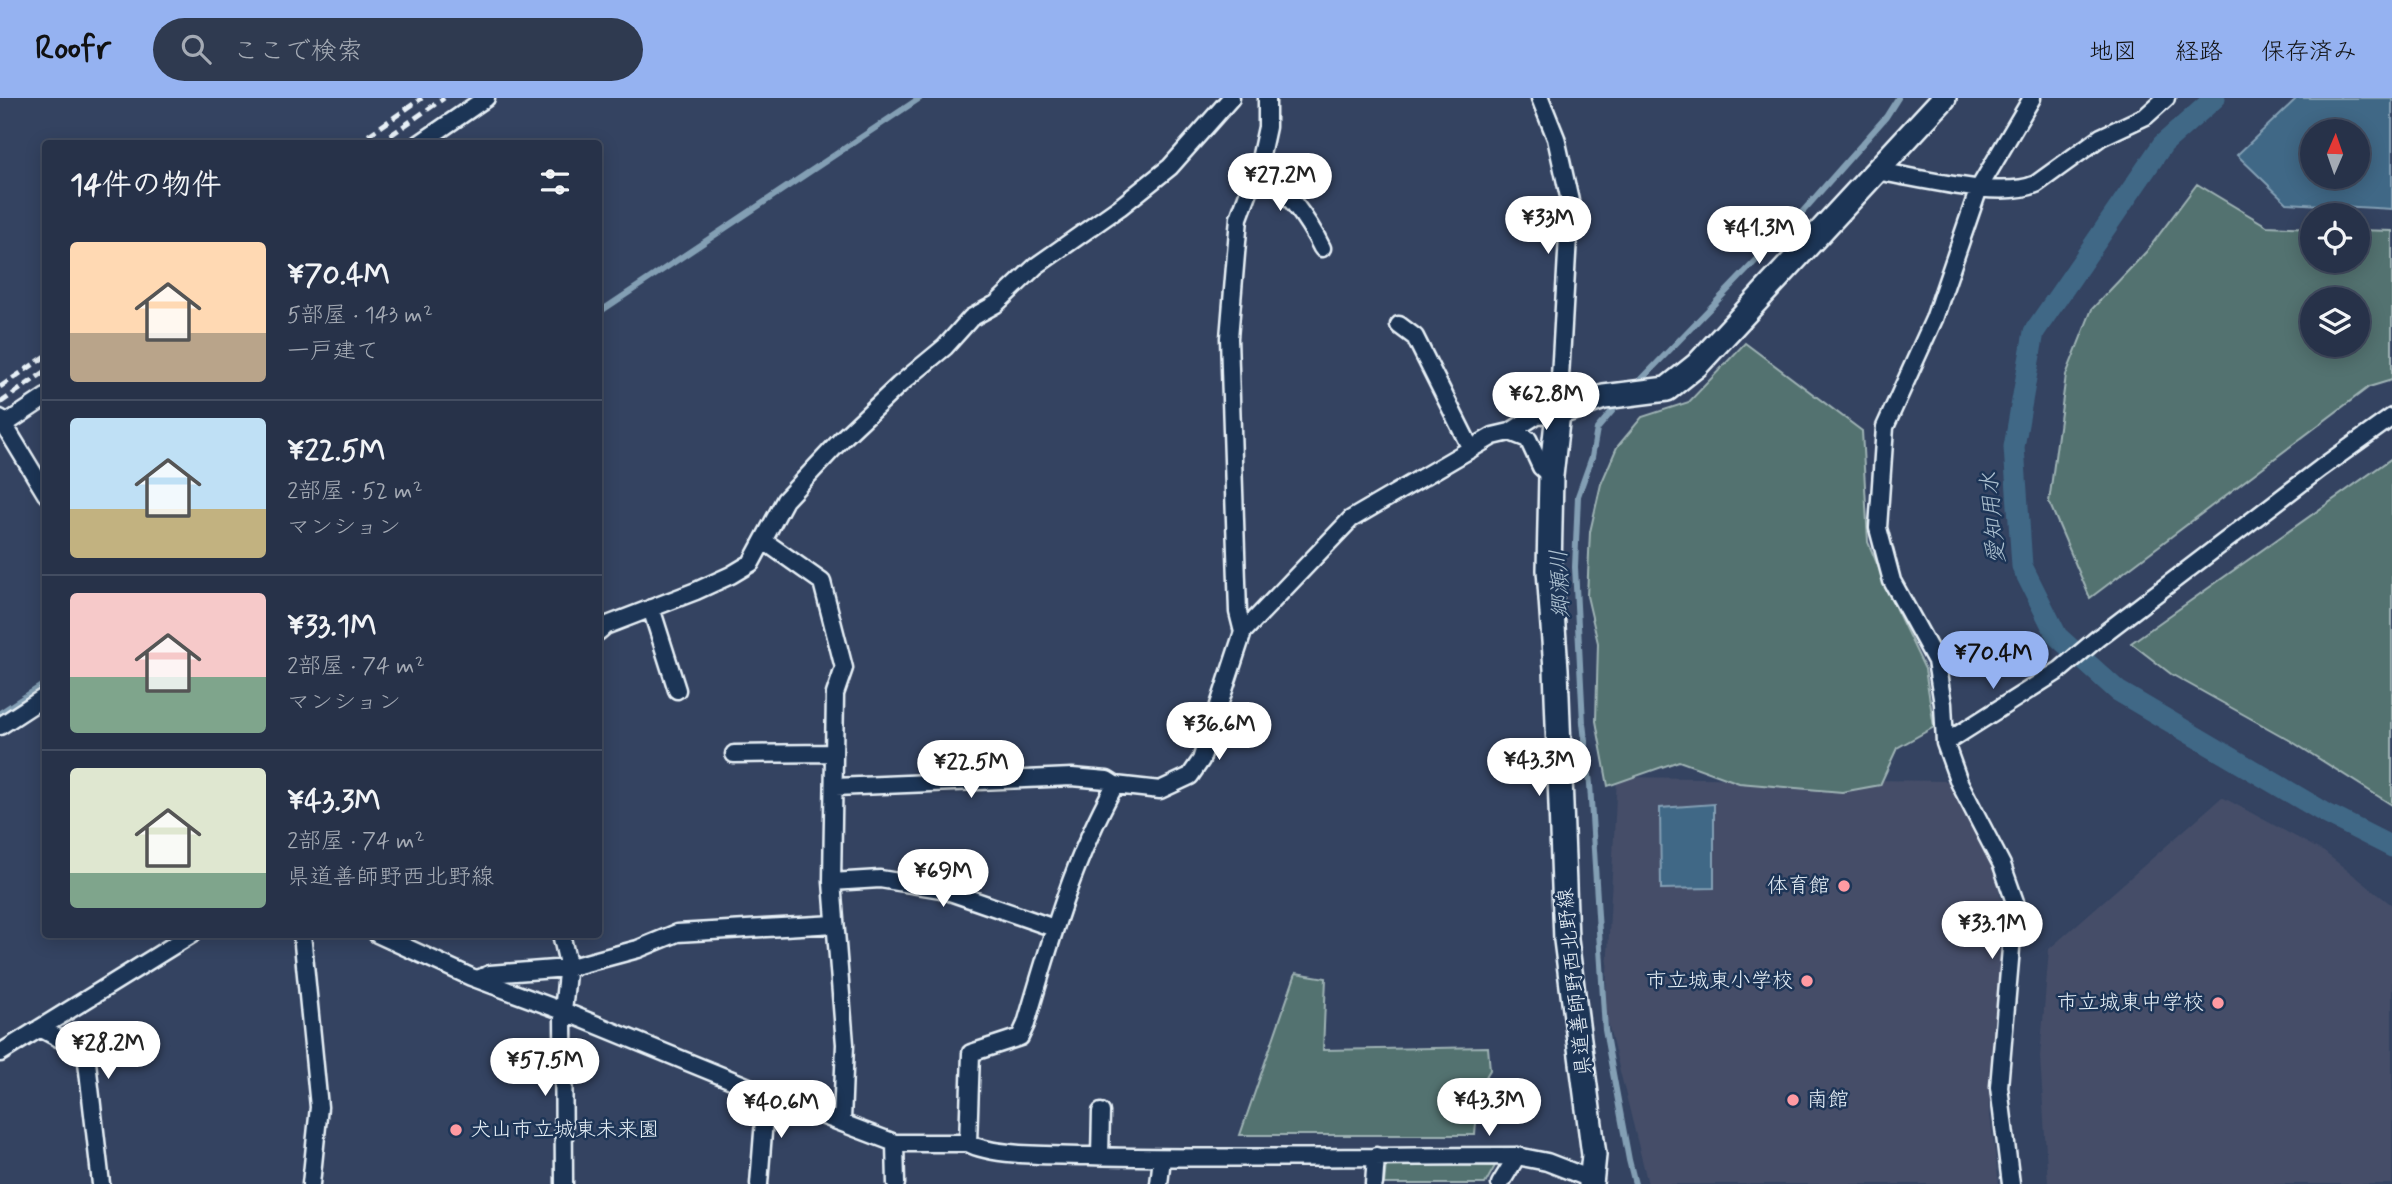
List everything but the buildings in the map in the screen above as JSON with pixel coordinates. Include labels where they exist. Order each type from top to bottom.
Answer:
[{"type":"main road","points":[[1558,413],[1604,397],[1667,390],[1697,365],[1944,98]]},
{"type":"main road","name":"県道善師野西北野線","points":[[1558,413],[1551,476],[1549,570],[1556,669],[1566,940],[1594,1155],[1591,1181]]},
{"type":"street","points":[[425,140],[486,98]]},
{"type":"street","points":[[602,629],[731,575],[751,564],[785,500],[843,438],[890,393],[945,347],[971,318],[996,304],[1036,266],[1170,167],[1231,98]]},
{"type":"street","points":[[1243,632],[1238,612],[1229,338],[1239,218],[1259,164],[1267,127],[1267,98]]},
{"type":"street","points":[[835,788],[1072,777],[1107,780],[1115,785],[1160,790],[1190,776],[1201,760],[1243,632],[1351,519],[1493,436],[1510,432],[1537,415],[1558,413],[1570,201],[1556,138],[1540,98]]},
{"type":"street","points":[[2011,1184],[1999,1087],[2015,902],[2002,865],[1959,782],[1945,743],[1943,704],[1936,661],[1892,581],[1878,528],[1885,427],[1934,320],[1979,188],[2032,98]]},
{"type":"street","points":[[1876,170],[1979,188],[2024,189],[2036,184],[2101,137],[2147,116],[2166,98]]},
{"type":"street","points":[[1259,164],[1293,199],[1322,248]]},
{"type":"street","points":[[1399,324],[1415,337],[1471,449]]},
{"type":"street","points":[[42,399],[2,422],[42,487]]},
{"type":"street","points":[[1945,743],[2060,670],[2321,468],[2392,417]]},
{"type":"street","points":[[1510,432],[1528,439],[1541,467],[1551,476]]},
{"type":"street","points":[[764,541],[822,582],[844,668],[835,694],[832,882],[845,1044],[842,1121]]},
{"type":"street","points":[[652,608],[677,690]]},
{"type":"street","points":[[0,726],[42,699]]},
{"type":"street","points":[[734,754],[833,753]]},
{"type":"street","points":[[968,1143],[971,1053],[1020,1037],[1054,928],[1093,826],[1115,785]]},
{"type":"street","points":[[832,882],[880,879],[941,889],[1054,928]]},
{"type":"street","points":[[478,979],[491,974],[567,968],[638,948],[677,933],[835,924]]},
{"type":"street","points":[[0,1053],[185,938]]},
{"type":"street","points":[[302,938],[319,1107],[311,1184]]},
{"type":"street","points":[[386,938],[478,979],[895,1143],[968,1143],[978,1149],[1162,1158],[1517,1156],[1547,1162],[1591,1181]]},
{"type":"street","points":[[562,938],[567,968],[563,1011],[564,1184]]},
{"type":"street","points":[[40,1028],[86,1053],[101,1184]]},
{"type":"street","points":[[759,1184],[765,1094]]},
{"type":"street","points":[[1100,1156],[1101,1112]]},
{"type":"street","points":[[895,1143],[896,1184]]},
{"type":"street","points":[[1374,1184],[1376,1156]]},
{"type":"street","points":[[1500,1184],[1517,1156]]},
{"type":"street","points":[[1159,1184],[1162,1158]]},
{"type":"shaded area","points":[[2297,98],[2392,98],[2392,209],[2370,208],[2370,203],[2287,203],[2237,155]]},
{"type":"shaded area","name":"市立城東小学校","points":[[1617,777],[1948,781],[1992,853],[2011,950],[1989,1107],[1999,1184],[1648,1184],[1605,1011]]},
{"type":"shaded area","name":"市立城東中学校","points":[[2222,797],[2324,852],[2392,905],[2392,1184],[2048,1184],[2040,1057],[2049,949]]},
{"type":"shaded area","points":[[1714,804],[1714,888],[1661,889],[1660,808]]},
{"type":"green space","points":[[2197,184],[2267,226],[2300,227],[2300,273],[2370,273],[2370,230],[2392,231],[2392,380],[2369,387],[2090,598],[2049,502],[2066,375],[2092,309],[2146,252]]},
{"type":"green space","points":[[1745,343],[1862,431],[1868,542],[1925,669],[1934,727],[1897,748],[1880,785],[1842,792],[1739,783],[1679,761],[1608,786],[1596,721],[1598,643],[1587,596],[1590,532],[1601,484],[1617,447],[1642,417],[1689,402]]},
{"type":"green space","points":[[2392,458],[2392,805],[2291,741],[2171,674],[2131,643]]},
{"type":"green space","points":[[1296,973],[1326,978],[1323,1050],[1488,1047],[1490,1070],[1479,1088],[1475,1135],[1240,1135]]},
{"type":"green space","points":[[1386,1164],[1495,1166],[1485,1184],[1384,1184]]},
{"type":"waterway","points":[[602,310],[920,98]]},
{"type":"waterway","name":"郷瀬川","points":[[1636,385],[1797,218],[1886,117],[1898,98]]},
{"type":"waterway","name":"愛知用水","points":[[2215,98],[2163,144],[2034,332],[2014,447],[2022,566],[2057,636],[2118,691],[2327,814],[2392,847]]},
{"type":"waterway","name":"郷瀬川","points":[[1619,403],[1597,429],[1592,457],[1578,496],[1575,567],[1583,723],[1590,784],[1605,1030],[1635,1184]]},
{"type":"waterway","points":[[0,713],[42,686]]},
{"type":"railway","points":[[362,140],[422,98]]},
{"type":"railway","points":[[384,140],[444,98]]},
{"type":"railway","points":[[0,387],[42,359]]},
{"type":"railway","points":[[0,403],[42,374]]},
{"type":"place","name":"体育館","points":[[1844,886]]},
{"type":"place","name":"市立城東小学校","points":[[1807,981]]},
{"type":"place","name":"市立城東中学校","points":[[2218,1003]]},
{"type":"place","name":"南館","points":[[1793,1100]]},
{"type":"place","name":"犬山市立城東未来園","points":[[456,1130]]}]
